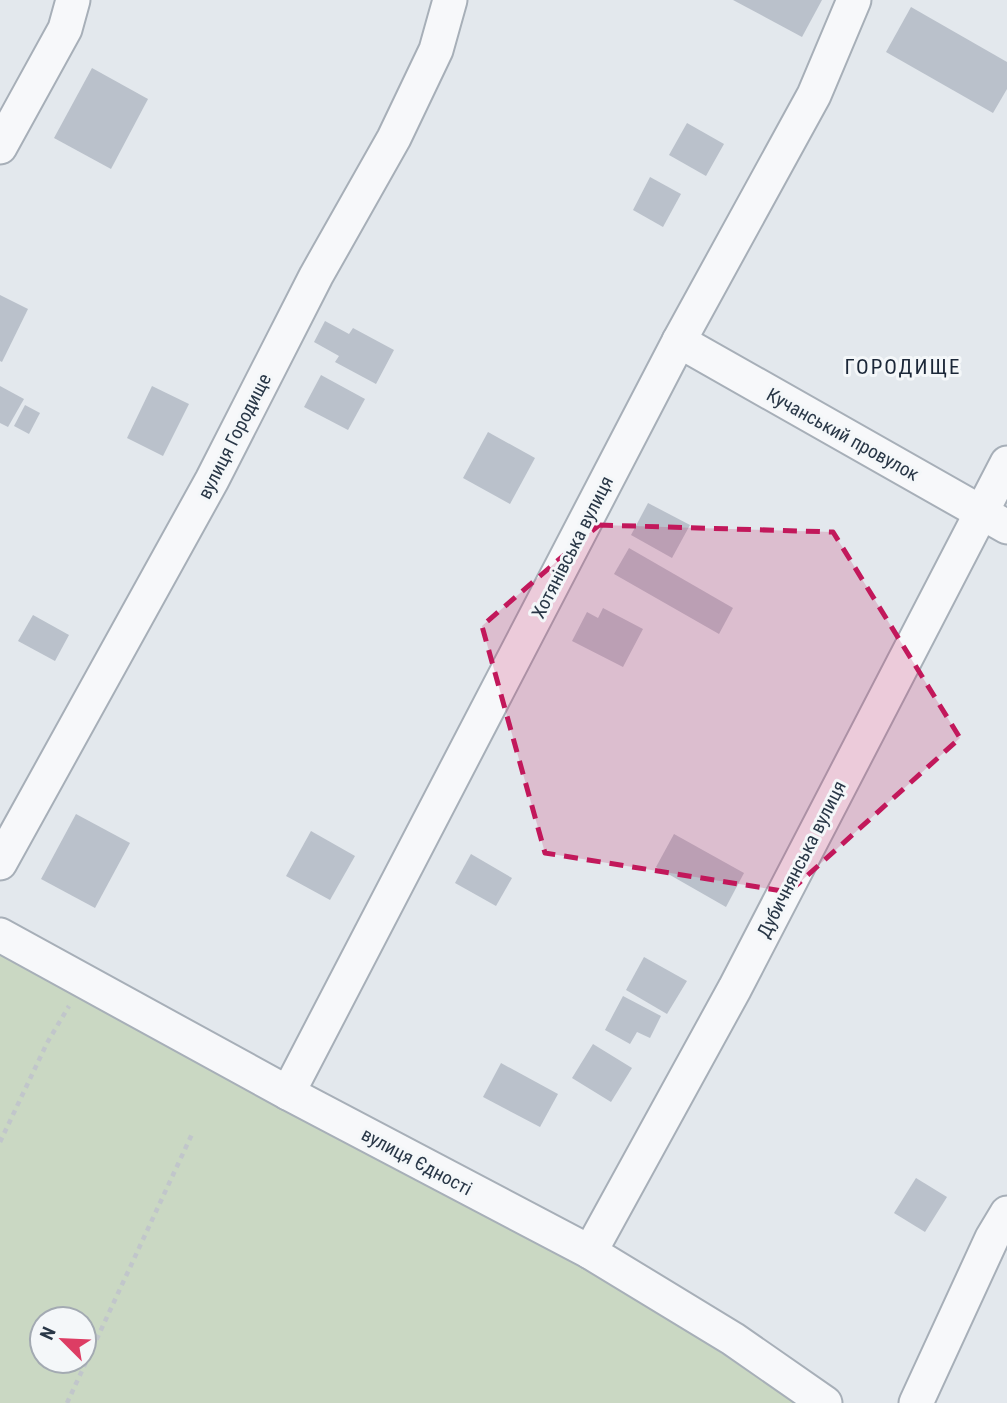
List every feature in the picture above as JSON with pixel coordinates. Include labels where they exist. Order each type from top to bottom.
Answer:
[{"type":"street","points":[[0,146],[65,29],[73,0]]},
{"type":"street","name":"вулиця Городище","points":[[0,863],[212,480],[316,276],[394,138],[436,50],[450,0]]},
{"type":"street","name":"Хотянівська вулиця","points":[[288,1093],[679,341],[814,95],[854,0]]},
{"type":"street","name":"Кучанський провулок","points":[[679,341],[994,519]]},
{"type":"street","name":"Дубичнянська вулиця","points":[[590,1252],[994,519],[1007,463]]},
{"type":"street","name":"вулиця Єдності","points":[[0,935],[288,1093],[590,1252],[733,1339],[825,1403]]},
{"type":"street","points":[[916,1403],[992,1238],[1007,1213]]},
{"type":"path","points":[[0,1142],[47,1043],[84,982]]},
{"type":"path","points":[[66,1403],[192,1134]]},
{"type":"highlighted area","points":[[599,525],[833,532],[960,738],[789,892],[545,853],[482,626]]},
{"type":"green space","points":[[0,945],[561,1245],[795,1403],[0,1403]]},
{"type":"building","points":[[733,0],[822,0],[802,37]]},
{"type":"building","points":[[911,7],[1007,62],[1007,89],[993,113],[886,52]]},
{"type":"building","points":[[92,68],[148,99],[111,169],[54,138]]},
{"type":"building","points":[[687,123],[724,144],[706,176],[669,155]]},
{"type":"building","points":[[650,177],[681,194],[663,227],[633,210]]},
{"type":"building","points":[[0,295],[28,309],[2,362],[0,361]]},
{"type":"building","points":[[325,321],[349,334],[353,328],[394,350],[376,384],[335,362],[339,356],[314,342]]},
{"type":"building","points":[[321,375],[365,399],[348,430],[304,407]]},
{"type":"building","points":[[0,386],[24,399],[8,427],[0,423]]},
{"type":"building","points":[[152,386],[189,404],[163,456],[127,438]]},
{"type":"building","points":[[25,405],[40,413],[29,434],[14,426]]},
{"type":"building","points":[[488,432],[535,458],[510,504],[463,478]]},
{"type":"building","points":[[648,503],[690,525],[672,558],[631,535]]},
{"type":"building","points":[[629,548],[733,608],[719,634],[614,574]]},
{"type":"building","points":[[603,608],[643,629],[623,667],[572,641],[587,612],[598,618]]},
{"type":"building","points":[[33,615],[69,635],[55,661],[18,641]]},
{"type":"building","points":[[76,814],[130,843],[95,908],[41,879]]},
{"type":"building","points":[[311,831],[355,856],[330,900],[286,876]]},
{"type":"building","points":[[674,834],[744,873],[726,907],[656,867]]},
{"type":"building","points":[[471,854],[512,878],[496,906],[455,883]]},
{"type":"building","points":[[644,957],[687,981],[667,1014],[626,990]]},
{"type":"building","points":[[623,996],[661,1016],[650,1038],[637,1032],[630,1044],[605,1030]]},
{"type":"building","points":[[593,1044],[632,1068],[611,1102],[572,1078]]},
{"type":"building","points":[[501,1063],[558,1094],[540,1127],[483,1097]]},
{"type":"building","points":[[916,1178],[947,1197],[925,1232],[894,1213]]},
{"type":"district","name":"ГОРОДИЩЕ","points":[[903,367]]}]
